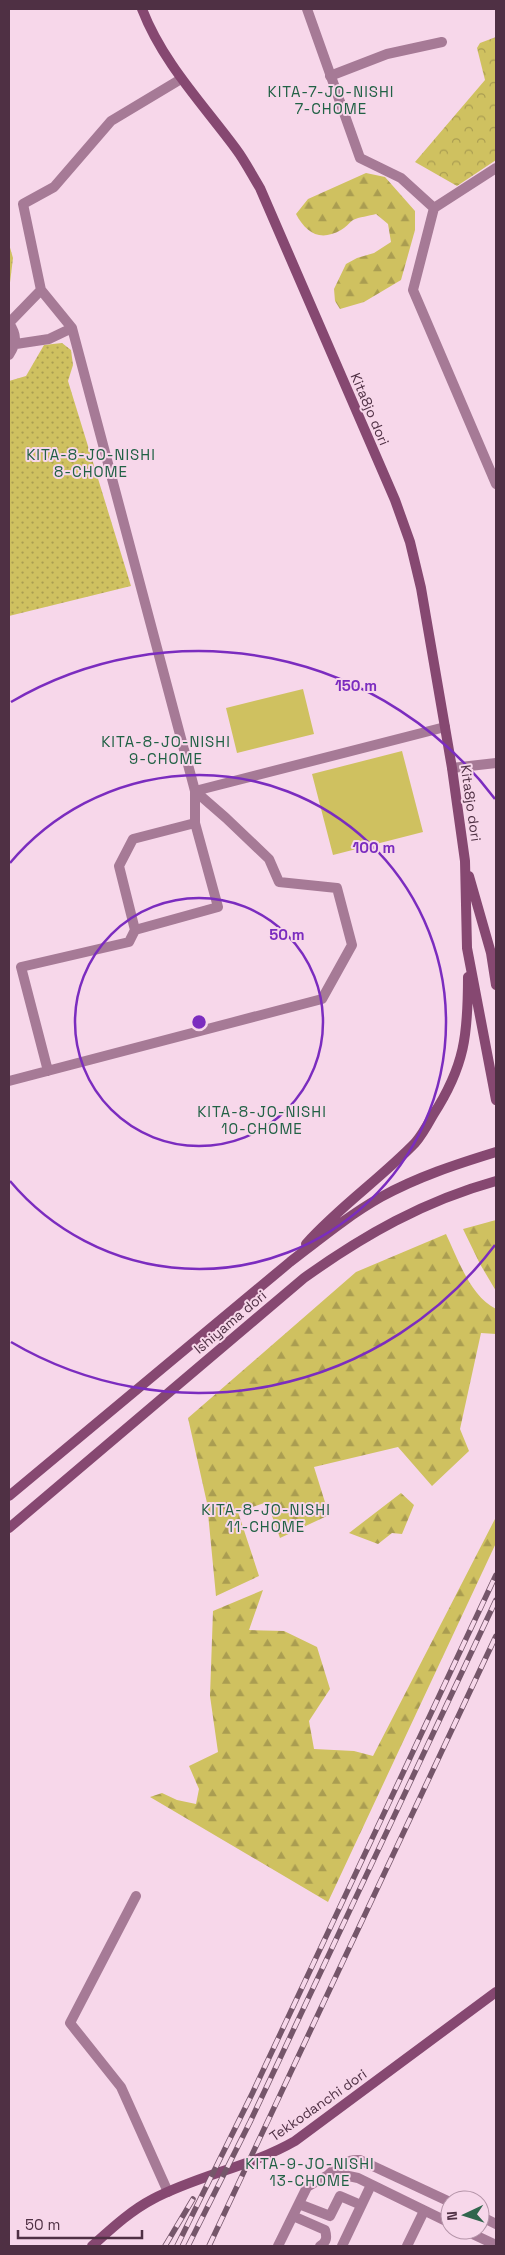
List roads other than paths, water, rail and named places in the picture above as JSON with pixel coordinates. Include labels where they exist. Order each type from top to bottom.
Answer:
[{"type":"street","name":"Kita8jo dori","points":[[142,9],[151,32],[181,79],[237,150],[260,188],[394,500],[410,542],[421,588],[452,768],[465,861],[467,948],[496,1100]]},
{"type":"street","points":[[307,9],[360,158],[401,178],[434,208]]},
{"type":"street","points":[[330,76],[387,54],[442,42]]},
{"type":"street","points":[[135,930],[218,907],[195,823],[195,792],[72,328],[41,290],[23,204],[54,187],[110,121],[181,79]]},
{"type":"street","points":[[496,168],[434,208],[413,290],[496,484]]},
{"type":"street","points":[[9,354],[16,344],[15,333],[9,323],[41,290]]},
{"type":"street","points":[[16,344],[49,339],[72,328]]},
{"type":"street","points":[[195,792],[445,727]]},
{"type":"street","points":[[452,768],[496,763]]},
{"type":"street","points":[[9,1081],[322,1000],[352,945],[336,888],[279,882],[269,859],[226,818],[195,792]]},
{"type":"street","points":[[48,1071],[21,967],[129,942],[135,930],[119,866],[134,839],[195,823]]},
{"type":"street","name":"Kita8jo dori","points":[[465,861],[491,953],[496,985]]},
{"type":"street","points":[[290,1262],[326,1221],[416,1142],[450,1089],[462,1054],[468,1018],[467,948]]},
{"type":"street","name":"Ishiyama dori","points":[[9,1496],[290,1262],[339,1225],[381,1197],[451,1166],[496,1152]]},
{"type":"street","name":"Ishiyama dori","points":[[9,1528],[304,1278],[340,1252],[434,1202],[496,1181]]},
{"type":"street","points":[[136,1896],[70,2023],[121,2087],[168,2192]]},
{"type":"street","name":"Tekkodanchi dori","points":[[92,2246],[127,2216],[152,2200],[168,2192],[272,2154],[295,2141],[496,1992]]},
{"type":"street","points":[[278,2246],[307,2187],[350,2159],[360,2160],[440,2197]]},
{"type":"street","points":[[328,2175],[339,2174],[358,2178],[440,2218]]},
{"type":"street","points":[[342,2246],[371,2185]]},
{"type":"street","points":[[299,2204],[330,2216],[340,2196],[362,2205]]},
{"type":"street","points":[[409,2246],[424,2211]]},
{"type":"street","points":[[293,2216],[325,2230],[326,2240],[320,2246]]},
{"type":"street","points":[[484,2240],[496,2246]]},
{"type":"railway","points":[[177,2246],[252,2094],[496,1575]]},
{"type":"railway","points":[[188,2246],[250,2122],[496,1600]]},
{"type":"railway","points":[[209,2246],[496,1636]]},
{"type":"railway","points":[[165,2246],[193,2199]]},
{"type":"district","name":"KITA-7-JO-NISHI 7-CHOME","points":[[331,100]]},
{"type":"district","name":"KITA-8-JO-NISHI 8-CHOME","points":[[91,464]]},
{"type":"district","name":"KITA-8-JO-NISHI 9-CHOME","points":[[166,750]]},
{"type":"district","name":"KITA-8-JO-NISHI 10-CHOME","points":[[262,1120]]},
{"type":"district","name":"KITA-8-JO-NISHI 11-CHOME","points":[[266,1518]]},
{"type":"district","name":"KITA-9-JO-NISHI 13-CHOME","points":[[310,2172]]}]
